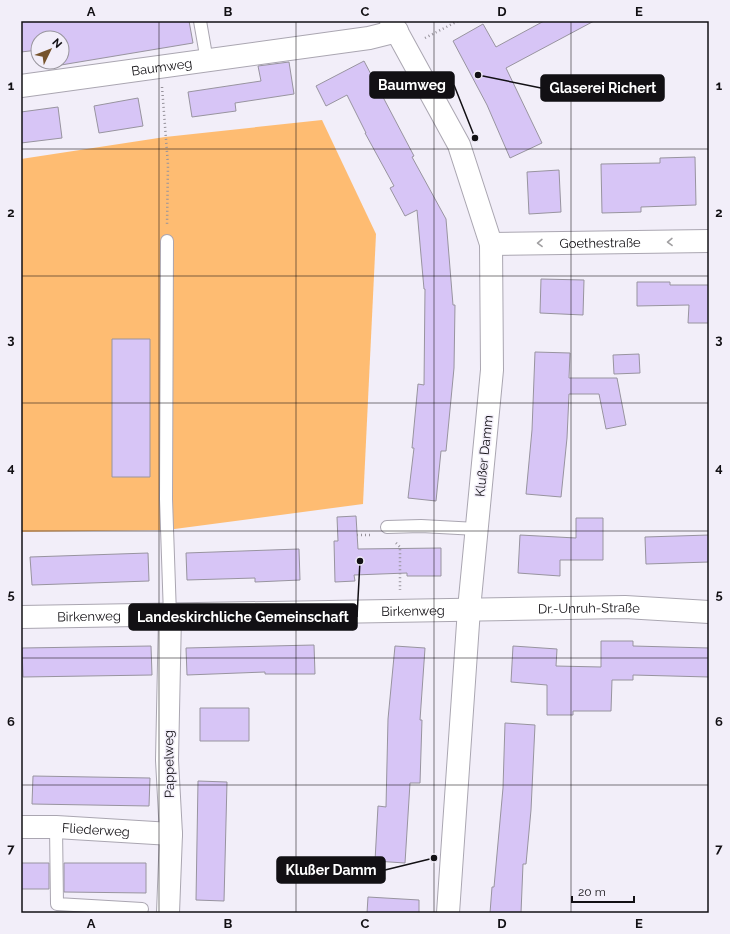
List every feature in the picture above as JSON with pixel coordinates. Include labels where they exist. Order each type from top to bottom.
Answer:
[{"type":"street","name":"Baumweg","points":[[21,86],[398,33]]},
{"type":"street","name":"Klußer Damm","points":[[398,33],[459,145],[490,244],[492,370],[469,609],[448,913]]},
{"type":"street","name":"Goethestraße","points":[[490,244],[709,241]]},
{"type":"street","name":"Dr.-Unruh-Straße","points":[[469,609],[625,607],[709,612]]},
{"type":"street","name":"Birkenweg","points":[[21,617],[469,609]]},
{"type":"street","name":"Pappelweg","points":[[168,913],[171,834],[167,760],[170,615]]},
{"type":"street","name":"Fliederweg","points":[[21,826],[171,834]]},
{"type":"lane","points":[[200,21],[207,61]]},
{"type":"lane","points":[[167,240],[166,499],[170,615]]},
{"type":"lane","points":[[387,527],[421,526],[477,529]]},
{"type":"lane","points":[[56,827],[57,904],[142,909]]},
{"type":"path","points":[[398,33],[458,21]]},
{"type":"path","points":[[161,66],[168,165],[167,240]]},
{"type":"path","points":[[392,539],[400,547],[400,610]]},
{"type":"shaded area","points":[[322,120],[376,234],[363,504],[167,530],[21,532],[21,159],[165,137]]},
{"type":"building","points":[[21,21],[189,21],[193,43],[70,64],[70,30],[30,30],[30,51],[21,52]]},
{"type":"building","points":[[544,21],[594,21],[506,68],[542,143],[510,158],[487,105],[453,41],[483,24],[496,47]]},
{"type":"building","points":[[364,61],[414,156],[412,157],[446,219],[453,305],[455,305],[454,368],[446,451],[441,451],[436,501],[408,498],[414,448],[412,448],[418,384],[424,385],[425,289],[417,210],[405,216],[390,188],[394,186],[365,133],[347,95],[326,106],[316,86]]},
{"type":"building","points":[[289,62],[294,94],[235,103],[236,111],[192,117],[188,92],[261,81],[258,66]]},
{"type":"building","points":[[138,98],[143,126],[99,133],[94,106]]},
{"type":"building","points":[[58,107],[62,138],[21,143],[21,112]]},
{"type":"building","points":[[695,157],[696,205],[641,207],[641,212],[602,213],[601,164],[660,163],[660,158]]},
{"type":"building","points":[[559,170],[561,212],[529,214],[527,172]]},
{"type":"building","points":[[541,279],[584,280],[583,315],[540,313]]},
{"type":"building","points":[[637,282],[670,282],[670,285],[709,285],[709,323],[688,323],[689,305],[637,306]]},
{"type":"building","points":[[112,339],[150,339],[150,477],[112,477]]},
{"type":"building","points":[[535,352],[570,353],[569,378],[617,378],[626,425],[606,429],[599,394],[569,394],[567,438],[561,497],[526,494],[532,430]]},
{"type":"building","points":[[639,354],[640,373],[614,374],[613,355]]},
{"type":"building","points":[[356,516],[358,549],[441,548],[441,576],[407,576],[407,573],[354,575],[355,581],[335,582],[334,541],[338,541],[337,517]]},
{"type":"building","points":[[576,518],[603,518],[603,560],[560,560],[560,576],[518,573],[520,535],[576,538]]},
{"type":"building","points":[[709,535],[709,562],[646,564],[645,537]]},
{"type":"building","points":[[299,549],[300,580],[255,582],[255,578],[187,580],[186,553]]},
{"type":"building","points":[[148,553],[149,581],[32,585],[30,557]]},
{"type":"building","points":[[601,641],[633,641],[633,646],[709,648],[709,677],[633,675],[633,680],[612,680],[611,711],[573,711],[573,715],[547,715],[547,685],[511,682],[513,646],[557,649],[556,666],[601,667]]},
{"type":"building","points":[[314,645],[315,674],[265,674],[265,672],[187,675],[186,648]]},
{"type":"building","points":[[151,646],[152,675],[23,677],[22,648]]},
{"type":"building","points":[[395,646],[425,648],[420,720],[422,720],[420,783],[410,783],[405,863],[375,861],[378,806],[386,807],[388,719]]},
{"type":"building","points":[[200,708],[249,708],[249,741],[200,741]]},
{"type":"building","points":[[505,723],[535,725],[531,810],[526,864],[523,864],[521,913],[490,913],[492,887],[494,887],[503,788]]},
{"type":"building","points":[[33,776],[150,778],[149,806],[32,804]]},
{"type":"building","points":[[198,781],[227,782],[224,901],[196,900]]},
{"type":"building","points":[[21,863],[49,863],[49,889],[21,889]]},
{"type":"building","points":[[64,863],[146,863],[146,893],[64,892]]},
{"type":"building","points":[[368,897],[419,900],[419,913],[367,913]]},
{"type":"place","name":"Glaserei Richert","points":[[478,75]]},
{"type":"place","name":"Baumweg","points":[[475,138]]},
{"type":"place","name":"Landeskirchliche Gemeinschaft","points":[[360,561]]},
{"type":"place","name":"Klußer Damm","points":[[434,858]]}]
